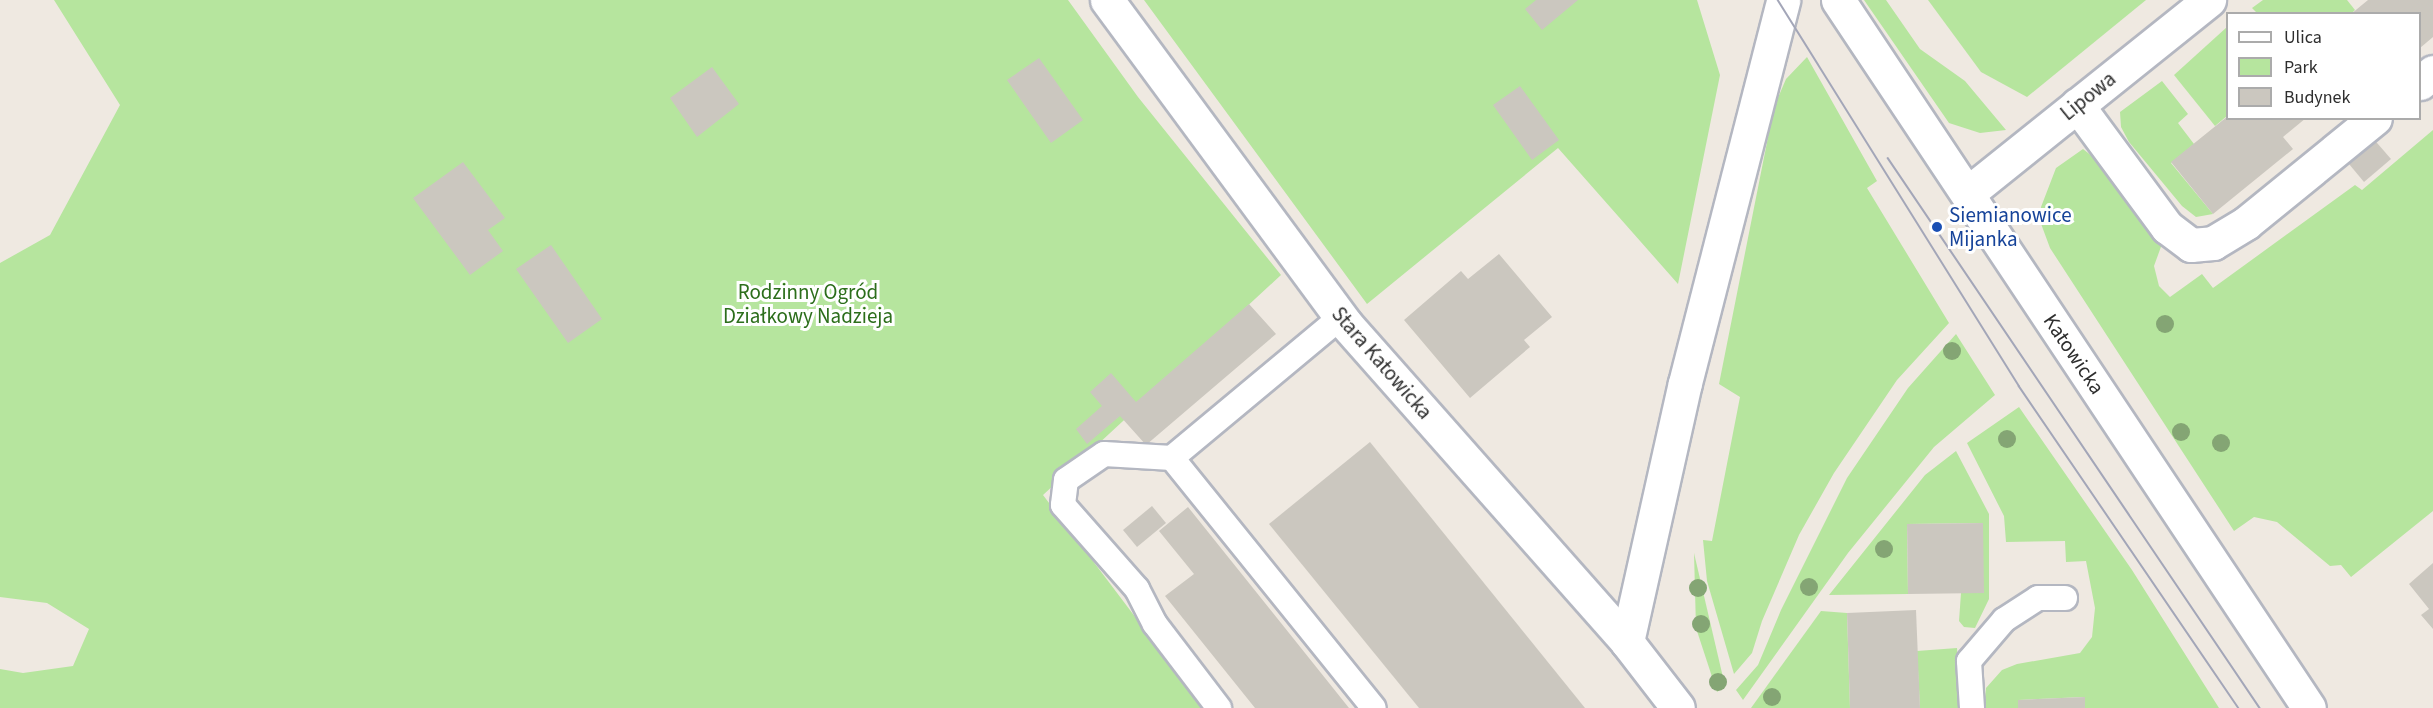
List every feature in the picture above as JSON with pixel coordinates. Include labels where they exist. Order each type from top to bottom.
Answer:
[{"type":"street","name":"Stara Katowicka","points":[[1107,0],[1341,317],[1627,642],[1678,708]]},
{"type":"street","points":[[1627,642],[1685,383],[1783,0]]},
{"type":"street","name":"Katowicka","points":[[1838,0],[2310,708]]},
{"type":"street","name":"Lipowa","points":[[1968,193],[2209,0]]},
{"type":"street","points":[[2421,82],[2433,72]]},
{"type":"street","points":[[2077,105],[2167,227],[2191,245],[2213,243],[2246,223],[2373,120]]},
{"type":"lane","points":[[1219,708],[1155,624],[1137,589],[1063,505],[1066,480],[1104,454],[1172,458],[1341,317]]},
{"type":"lane","points":[[1172,458],[1374,708]]},
{"type":"lane","points":[[1972,708],[1970,661],[2004,620],[2038,598],[2066,598]]},
{"type":"green space","name":"Rodzinny Ogród Działkowy Nadzieja","points":[[54,0],[1068,0],[1138,97],[1281,275],[1043,495],[1204,708],[0,708],[0,669],[23,673],[73,666],[89,629],[47,603],[0,597],[0,263],[50,235],[120,105]]},
{"type":"green space","points":[[1144,0],[1697,0],[1720,75],[1678,284],[1558,148],[1367,304]]},
{"type":"green space","points":[[1864,0],[1886,0],[1920,49],[1965,81],[2006,130],[1980,133],[1949,123]]},
{"type":"green space","points":[[1928,0],[2146,0],[2027,97],[1981,72]]},
{"type":"green space","points":[[2263,0],[2347,0],[2355,10],[2353,12],[2256,12],[2252,8]]},
{"type":"green space","points":[[2226,28],[2226,117],[2215,126],[2174,75]]},
{"type":"green space","points":[[1807,57],[1877,181],[1867,188],[1949,323],[1897,380],[1834,473],[1799,535],[1762,621],[1752,653],[1734,674],[1707,581],[1703,540],[1712,541],[1740,397],[1719,384],[1774,107],[1786,79]]},
{"type":"green space","points":[[2162,81],[2188,114],[2178,123],[2194,144],[2171,163],[2213,214],[2196,217],[2182,206],[2129,142],[2121,127],[2120,112]]},
{"type":"green space","points":[[2433,130],[2433,511],[2351,577],[2341,565],[2330,566],[2277,522],[2254,517],[2234,531],[2050,248],[2040,221],[2041,207],[2056,168],[2083,149],[2102,164],[2162,244],[2154,266],[2159,286],[2170,297],[2202,274],[2213,288],[2355,185],[2362,190]]},
{"type":"green space","points":[[1956,334],[1995,395],[1934,447],[1848,553],[1743,700],[1736,690],[1758,665],[1781,610],[1847,478],[1908,388]]},
{"type":"green space","points":[[2019,407],[2132,570],[2219,708],[2085,708],[2084,697],[2018,700],[2018,708],[1984,708],[1986,688],[2002,670],[2017,664],[2080,653],[2092,637],[2095,608],[2086,561],[2066,562],[2065,541],[2006,542],[2004,516],[1967,443]]},
{"type":"green space","points":[[1956,451],[1989,514],[1989,599],[1975,628],[1964,627],[1959,621],[1961,593],[1983,593],[1982,523],[1907,524],[1908,594],[1829,595],[1925,475]]},
{"type":"green space","points":[[1694,553],[1725,686],[1717,692],[1696,628]]},
{"type":"green space","points":[[1821,611],[1847,613],[1850,708],[1751,708]]},
{"type":"green space","points":[[1957,648],[1960,708],[1920,708],[1917,651]]},
{"type":"building","points":[[1536,0],[1578,0],[1542,30],[1525,9]]},
{"type":"building","points":[[2368,0],[2433,0],[2433,37],[2421,47],[2421,12],[2353,12]]},
{"type":"building","points":[[1039,58],[1083,120],[1051,143],[1007,80]]},
{"type":"building","points":[[712,67],[739,104],[697,137],[670,98]]},
{"type":"building","points":[[1520,86],[1559,140],[1532,160],[1493,105]]},
{"type":"building","points":[[2226,118],[2226,120],[2304,120],[2283,137],[2293,149],[2213,214],[2171,162]]},
{"type":"building","points":[[2371,136],[2391,159],[2364,182],[2344,158]]},
{"type":"building","points":[[463,162],[505,218],[488,230],[503,251],[470,275],[413,198]]},
{"type":"building","points":[[551,245],[602,319],[568,343],[516,269]]},
{"type":"building","points":[[1499,254],[1552,317],[1524,340],[1530,347],[1470,398],[1404,320],[1461,271],[1468,279]]},
{"type":"building","points":[[1249,304],[1276,334],[1146,445],[1120,416],[1087,444],[1076,429],[1102,406],[1090,392],[1111,373],[1136,402]]},
{"type":"building","points":[[1370,442],[1585,708],[1419,708],[1269,524]]},
{"type":"building","points":[[1152,506],[1166,523],[1137,547],[1123,530]]},
{"type":"building","points":[[1188,507],[1349,708],[1255,708],[1165,596],[1194,574],[1159,531]]},
{"type":"building","points":[[1983,523],[1984,593],[1908,594],[1907,524]]},
{"type":"building","points":[[2433,563],[2433,629],[2421,615],[2429,609],[2409,584]]},
{"type":"building","points":[[1916,610],[1920,708],[1850,708],[1847,613]]},
{"type":"building","points":[[2085,697],[2085,708],[2018,708],[2018,700]]},
{"type":"tram line","points":[[1778,0],[2019,386],[2239,708]]},
{"type":"tram line","points":[[1888,158],[2260,708]]},
{"type":"place","name":"Siemianowice Mijanka","points":[[1937,227]]}]
